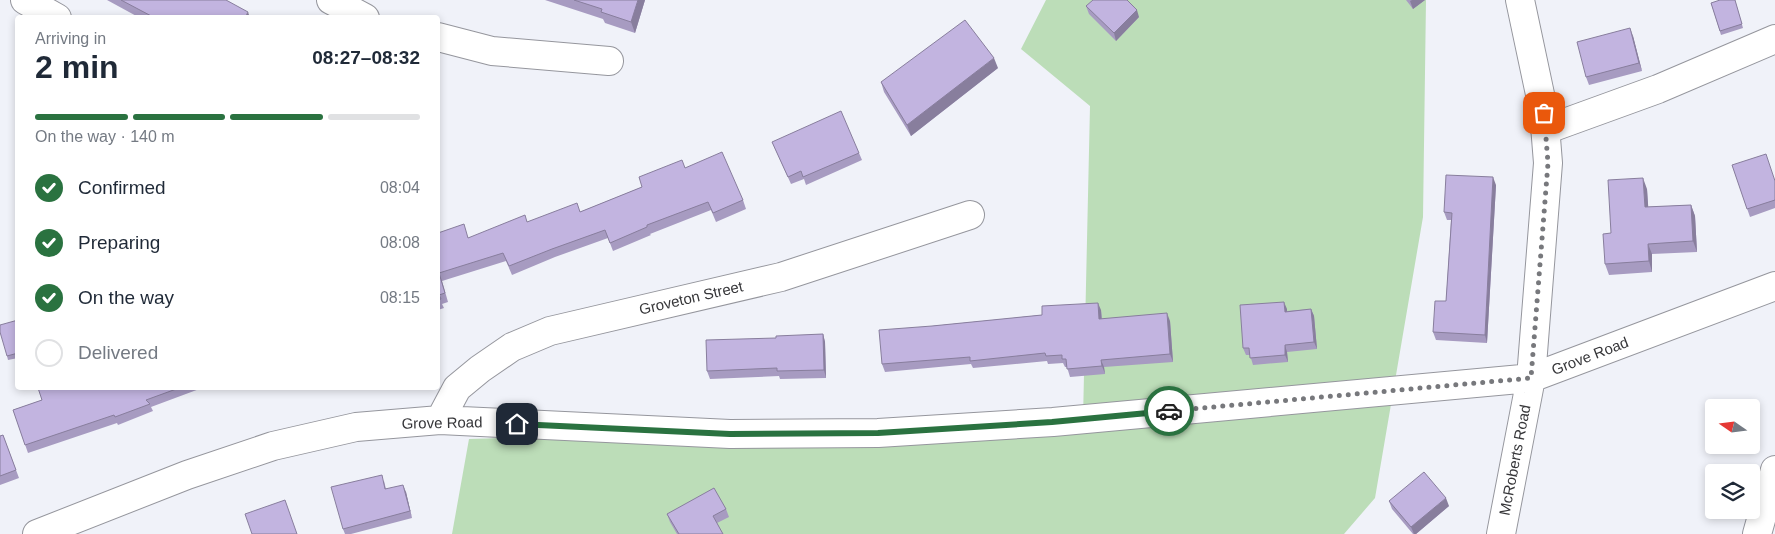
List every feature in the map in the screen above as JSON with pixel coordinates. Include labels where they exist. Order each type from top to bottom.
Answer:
[{"type":"street","points":[[25,0],[52,15]]},
{"type":"street","points":[[331,0],[360,15]]},
{"type":"street","name":"McRoberts Road","points":[[1501,534],[1531,378],[1548,163],[1544,113],[1520,0]]},
{"type":"street","points":[[440,38],[492,51],[609,61]]},
{"type":"street","points":[[1545,130],[1658,89],[1775,39]]},
{"type":"street","name":"Groveton Street","points":[[440,420],[457,388],[480,369],[512,347],[550,331],[781,277],[970,215]]},
{"type":"street","name":"Grove Road","points":[[37,534],[187,475],[273,446],[356,427],[440,420],[730,434],[878,433],[1060,421],[1531,378],[1775,286]]},
{"type":"street","points":[[1757,534],[1775,470]]},
{"type":"green space","points":[[1046,0],[1426,0],[1423,217],[1375,498],[1344,534],[452,534],[469,439],[1083,419],[1090,106],[1021,49]]},
{"type":"building","points":[[121,0],[226,0],[248,12],[246,15],[149,15]]},
{"type":"building","points":[[574,0],[638,0],[631,22],[601,12],[602,9]]},
{"type":"building","points":[[1093,0],[1127,0],[1137,10],[1114,33],[1086,6]]},
{"type":"building","points":[[1720,0],[1735,0],[1742,24],[1720,31],[1711,3]]},
{"type":"building","points":[[965,20],[994,58],[907,125],[881,82]]},
{"type":"building","points":[[1630,28],[1639,63],[1586,77],[1577,42]]},
{"type":"building","points":[[841,111],[859,153],[803,177],[801,171],[788,177],[772,142]]},
{"type":"building","points":[[722,152],[743,200],[713,213],[708,202],[647,225],[647,227],[610,243],[605,230],[509,266],[503,253],[440,273],[440,232],[464,224],[468,238],[525,215],[527,222],[577,203],[580,212],[642,187],[639,177],[682,160],[685,168]]},
{"type":"building","points":[[1766,154],[1775,181],[1775,200],[1747,209],[1732,165]]},
{"type":"building","points":[[1446,175],[1493,177],[1485,335],[1433,332],[1435,301],[1446,301],[1452,213],[1444,212]]},
{"type":"building","points":[[1643,178],[1645,207],[1691,205],[1693,241],[1648,244],[1649,261],[1605,264],[1603,234],[1611,233],[1608,180]]},
{"type":"building","points":[[440,276],[445,293],[440,295]]},
{"type":"building","points":[[1284,302],[1285,312],[1311,309],[1314,342],[1285,345],[1285,355],[1250,358],[1249,348],[1243,348],[1240,305]]},
{"type":"building","points":[[1098,303],[1099,319],[1167,313],[1170,354],[1101,360],[1102,366],[1067,369],[1066,359],[1062,359],[1062,355],[1046,356],[1045,353],[970,361],[970,357],[882,364],[879,330],[1042,315],[1042,306]]},
{"type":"building","points":[[15,321],[15,354],[7,356],[0,332],[0,325]]},
{"type":"building","points":[[823,334],[824,370],[777,371],[777,368],[707,371],[706,340],[776,338],[776,336]]},
{"type":"building","points":[[39,390],[174,390],[146,400],[150,404],[115,417],[114,415],[25,445],[13,410],[42,400]]},
{"type":"building","points":[[3,435],[16,470],[0,476],[0,436]]},
{"type":"building","points":[[1424,472],[1446,498],[1411,527],[1389,501]]},
{"type":"building","points":[[382,475],[385,489],[403,485],[410,511],[343,529],[331,487]]},
{"type":"building","points":[[714,488],[726,509],[713,516],[723,534],[679,534],[667,514]]},
{"type":"building","points":[[285,500],[297,534],[252,534],[245,514]]},
{"type":"way so far","points":[[1169,411],[1531,378],[1548,163],[1544,113]]},
{"type":"route","points":[[517,424],[730,434],[878,433],[1052,422],[1169,411]]}]
